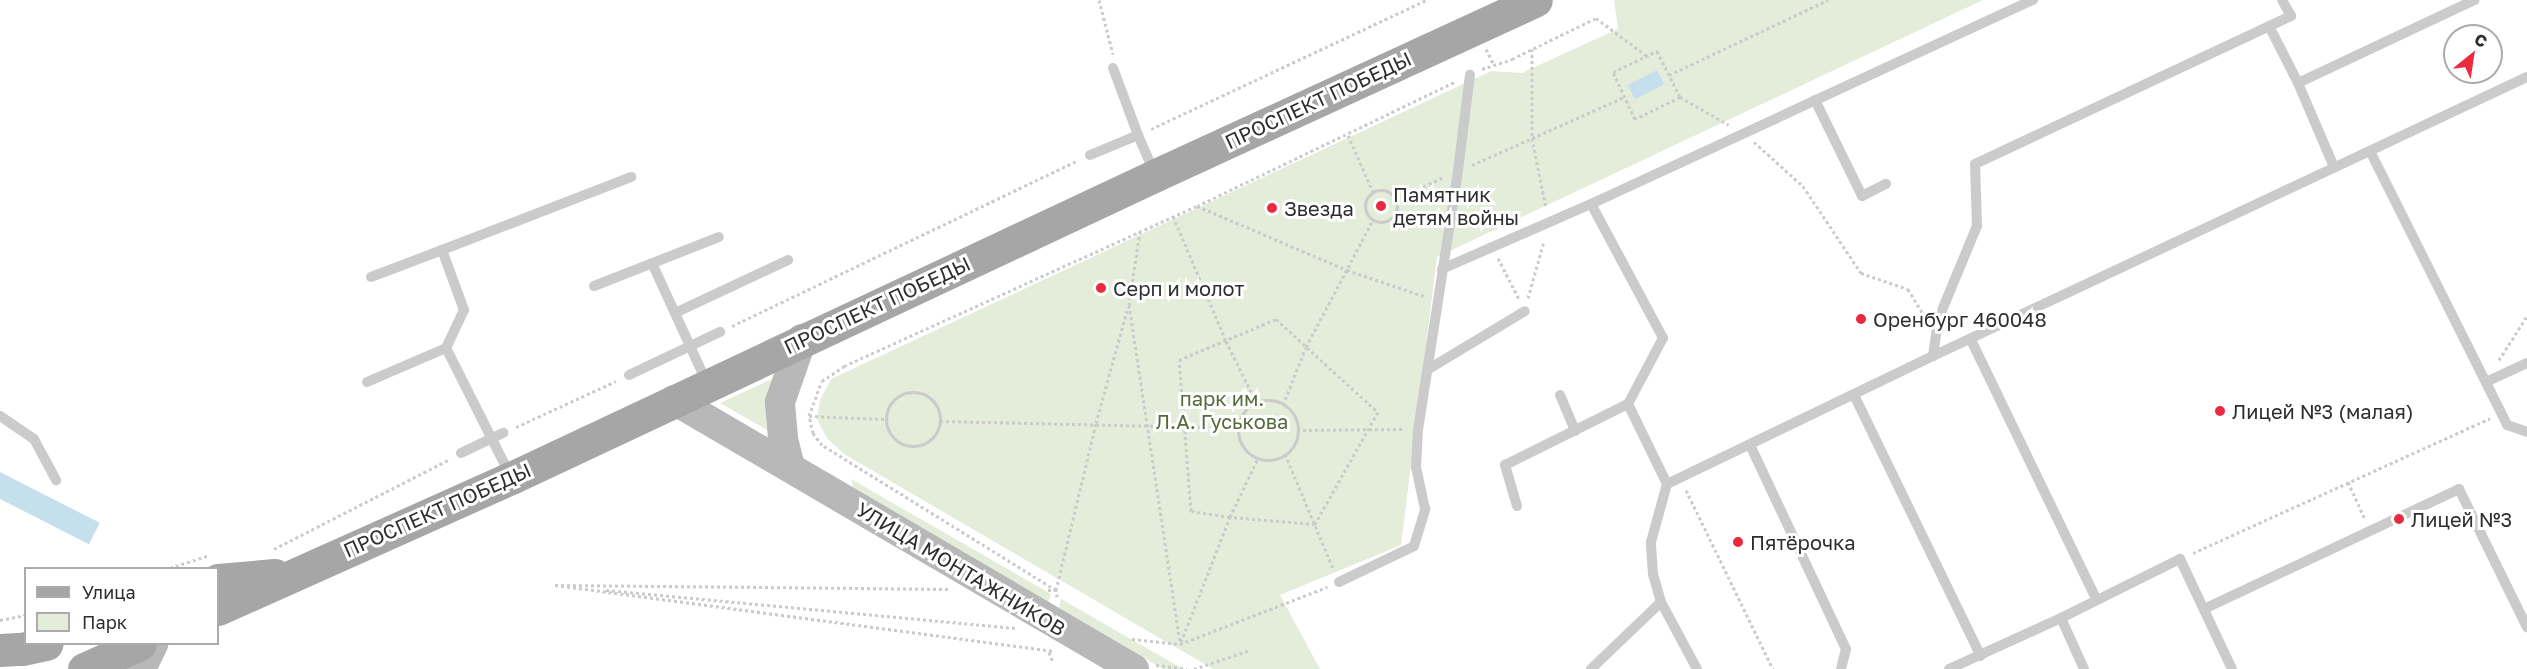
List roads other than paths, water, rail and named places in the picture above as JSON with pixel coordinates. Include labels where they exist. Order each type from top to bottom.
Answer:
[{"type":"main road","name":"ПРОСПЕКТ ПОБЕДЫ","points":[[219,609],[511,478],[802,339],[1536,0]]},
{"type":"main road","points":[[790,467],[783,438],[780,402],[802,339]]},
{"type":"main road","name":"УЛИЦА МОНТАЖНИКОВ","points":[[674,400],[790,467],[1060,640],[1143,667]]},
{"type":"main road","points":[[219,567],[295,574]]},
{"type":"main road","points":[[0,650],[41,645]]},
{"type":"main road","points":[[84,669],[138,645]]},
{"type":"main road","points":[[141,669],[153,645]]},
{"type":"lane","points":[[1442,269],[1591,204],[2033,0]]},
{"type":"lane","points":[[1933,356],[1938,320],[1977,226],[1975,164],[2290,16],[2282,0]]},
{"type":"lane","points":[[2298,83],[2474,0]]},
{"type":"lane","points":[[2269,26],[2298,83],[2334,167]]},
{"type":"lane","points":[[1113,68],[1138,135],[1156,174]]},
{"type":"lane","points":[[1339,582],[1414,546],[1425,509],[1416,467],[1418,429],[1458,171],[1470,75]]},
{"type":"lane","points":[[1667,484],[1933,356],[2527,78]]},
{"type":"lane","points":[[1815,100],[1862,196],[1886,184]]},
{"type":"lane","points":[[1090,155],[1138,135]]},
{"type":"lane","points":[[2370,151],[2507,425],[2527,432]]},
{"type":"lane","points":[[371,277],[631,177]]},
{"type":"lane","points":[[1517,506],[1505,465],[1628,405],[1663,338],[1591,204]]},
{"type":"lane","points":[[594,285],[718,237]]},
{"type":"lane","points":[[367,382],[446,348],[464,310],[442,250]]},
{"type":"lane","points":[[675,313],[788,260]]},
{"type":"lane","points":[[652,263],[707,384]]},
{"type":"lane","points":[[1427,370],[1525,311]]},
{"type":"lane","points":[[629,375],[720,332]]},
{"type":"lane","points":[[1971,340],[2096,599]]},
{"type":"lane","points":[[446,348],[511,478]]},
{"type":"lane","points":[[2486,382],[2527,363]]},
{"type":"lane","points":[[1560,395],[1575,430]]},
{"type":"lane","points":[[1854,395],[1981,656]]},
{"type":"lane","points":[[1628,405],[1667,484],[1652,542],[1653,574],[1661,602],[1697,669]]},
{"type":"lane","points":[[0,416],[34,439],[56,480]]},
{"type":"lane","points":[[461,453],[503,433]]},
{"type":"lane","points":[[1750,445],[1846,649],[1841,669]]},
{"type":"lane","points":[[2204,609],[2459,489],[2527,627]]},
{"type":"lane","points":[[1950,669],[2061,618],[2180,559],[2232,669]]},
{"type":"lane","points":[[1591,669],[1661,602]]},
{"type":"lane","points":[[2061,618],[2084,669]]},
{"type":"water","points":[[1657,70],[1664,84],[1635,99],[1628,85]]},
{"type":"water","points":[[0,472],[100,523],[89,544],[0,499]]},
{"type":"place","name":"Памятник детям войны","points":[[1381,206]]},
{"type":"place","name":"Звезда","points":[[1272,208]]},
{"type":"place","name":"Серп и молот","points":[[1101,288]]},
{"type":"place","name":"Оренбург 460048","points":[[1861,319]]},
{"type":"place","name":"Лицей №3 (малая)","points":[[2220,411]]},
{"type":"place","name":"Лицей №3","points":[[2399,519]]},
{"type":"place","name":"Пятёрочка","points":[[1738,542]]},
{"type":"park label","name":"парк им. Л.А. Гуськова","points":[[1222,410]]}]
